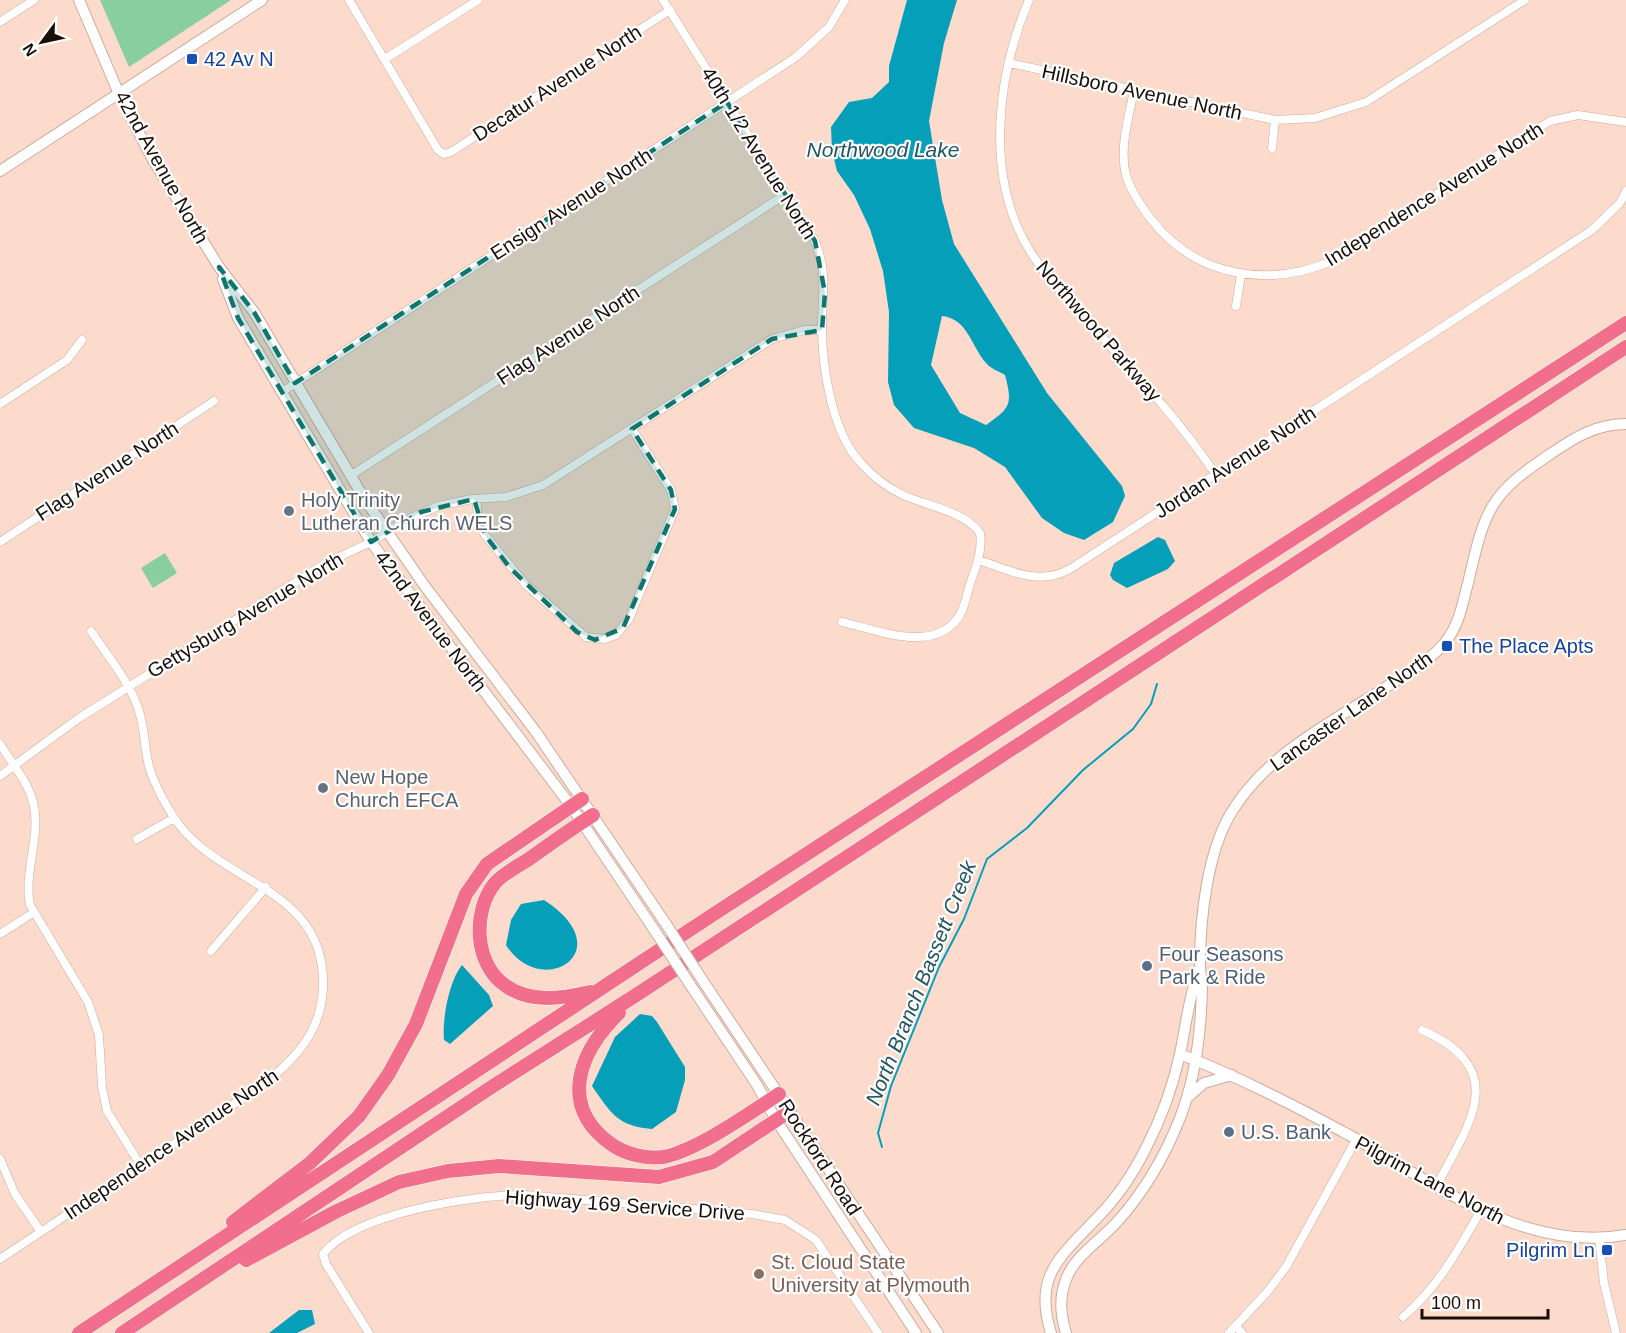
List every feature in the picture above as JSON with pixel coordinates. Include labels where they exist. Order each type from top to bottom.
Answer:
[{"type":"highway","points":[[79,1333],[601,989],[1587,348],[1626,320]]},
{"type":"highway","points":[[122,1333],[490,1088],[633,997],[1626,346]]},
{"type":"highway","points":[[1572,381],[1626,354]]},
{"type":"highway","points":[[184,1264],[214,1236],[310,1163],[359,1116],[395,1065],[410,1038],[466,894],[487,864],[577,802]]},
{"type":"highway","points":[[588,818],[496,883],[486,897],[479,931],[488,964],[506,987],[551,999],[601,989]]},
{"type":"highway","points":[[633,997],[596,1038],[586,1053],[581,1074],[578,1092],[582,1110],[597,1133],[605,1140],[635,1155],[662,1157],[684,1150],[779,1094]]},
{"type":"highway","points":[[173,1300],[335,1212],[399,1182],[447,1171],[499,1166],[535,1166],[659,1177],[713,1162],[790,1111]]},
{"type":"main road","name":"42nd Avenue North","points":[[79,0],[119,94],[153,160],[219,267],[254,312],[386,533],[536,732],[577,802]]},
{"type":"main road","points":[[0,171],[262,0]]},
{"type":"main road","name":"42nd Avenue North","points":[[219,267],[238,318],[371,542],[577,802],[664,921]]},
{"type":"main road","name":"Lancaster Lane North","points":[[1066,1333],[1060,1313],[1061,1295],[1067,1276],[1073,1265],[1119,1220],[1146,1185],[1168,1146],[1186,1100],[1196,1060],[1202,985],[1200,966],[1212,860],[1229,816],[1256,778],[1280,757],[1439,650],[1458,619],[1486,516],[1498,496],[1511,481],[1586,432],[1608,425],[1626,424]]},
{"type":"main road","name":"42nd Avenue North","points":[[588,818],[653,928]]},
{"type":"main road","name":"Rockford Road","points":[[664,921],[938,1333]]},
{"type":"main road","name":"Rockford Road","points":[[653,928],[751,1075],[776,1120],[916,1333]]},
{"type":"main road","name":"Lancaster Lane North","points":[[1051,1333],[1045,1314],[1044,1298],[1053,1267],[1062,1253],[1102,1212],[1134,1170],[1158,1124],[1180,1054],[1193,985],[1200,966]]},
{"type":"main road","name":"Pilgrim Lane North","points":[[1180,1054],[1273,1094],[1481,1210],[1531,1230],[1557,1235],[1599,1238],[1626,1235]]},
{"type":"main road","points":[[1186,1100],[1200,1085],[1233,1075]]},
{"type":"street","points":[[0,22],[34,0]]},
{"type":"street","points":[[350,0],[385,59],[478,0]]},
{"type":"street","name":"40th 1/2 Avenue North","points":[[663,0],[815,241],[825,274],[822,330],[826,371],[838,425],[857,459],[887,486],[975,526],[982,542],[979,560]]},
{"type":"street","name":"Ensign Avenue North","points":[[282,392],[727,102],[813,43],[829,27],[845,0]]},
{"type":"street","name":"Northwood Parkway","points":[[1029,0],[1009,63],[1001,118],[1002,151],[1011,207],[1029,249],[1056,286],[1175,417],[1216,475]]},
{"type":"street","name":"Hillsboro Avenue North","points":[[1009,63],[1275,120],[1315,118],[1366,102],[1525,0]]},
{"type":"street","name":"Decatur Avenue North","points":[[385,59],[438,150],[444,153],[451,152],[670,10]]},
{"type":"street","name":"Independence Avenue North","points":[[1134,90],[1124,146],[1124,162],[1126,174],[1137,200],[1159,230],[1175,245],[1215,268],[1241,275],[1281,276],[1303,272],[1336,259],[1550,121],[1578,114],[1626,122]]},
{"type":"street","points":[[1272,148],[1275,120]]},
{"type":"street","name":"Jordan Avenue North","points":[[979,560],[1025,576],[1048,577],[1060,574],[1592,230],[1620,203],[1626,191]]},
{"type":"street","name":"Flag Avenue North","points":[[350,476],[786,194]]},
{"type":"street","points":[[1236,306],[1241,275]]},
{"type":"street","name":"Gettysburg Avenue North","points":[[0,776],[79,718],[326,563],[371,542],[421,512],[438,506],[476,499],[506,497],[543,485],[772,339],[804,330],[822,330]]},
{"type":"street","points":[[0,404],[67,360],[82,340]]},
{"type":"street","name":"Flag Avenue North","points":[[0,542],[214,401]]},
{"type":"street","points":[[476,499],[479,524],[518,577],[578,632],[586,637],[605,639],[623,628],[675,509],[671,490],[632,429]]},
{"type":"street","points":[[842,622],[911,638],[926,637],[939,632],[960,614],[979,560]]},
{"type":"street","name":"Independence Avenue North","points":[[0,1258],[264,1084],[301,1051],[318,1021],[323,981],[322,963],[316,945],[296,912],[266,887],[212,856],[174,818],[154,782],[141,718],[127,687],[91,631]]},
{"type":"street","points":[[0,744],[33,799],[28,891],[33,914],[88,1002],[99,1035],[102,1087],[107,1111],[141,1166]]},
{"type":"street","points":[[137,839],[174,818]]},
{"type":"street","points":[[211,951],[266,887]]},
{"type":"street","points":[[0,934],[33,914]]},
{"type":"street","points":[[1422,1030],[1443,1039],[1464,1058],[1471,1069],[1476,1090],[1474,1112],[1469,1125],[1437,1185]]},
{"type":"street","points":[[1229,1333],[1268,1291],[1286,1267],[1356,1140]]},
{"type":"street","points":[[0,1159],[15,1194],[40,1232]]},
{"type":"street","name":"Highway 169 Service Drive","points":[[369,1333],[326,1264],[323,1254],[340,1240],[388,1218],[444,1202],[487,1196],[533,1195],[785,1220],[795,1225],[822,1247],[878,1333]]},
{"type":"street","points":[[1403,1317],[1434,1287],[1448,1269],[1481,1210]]},
{"type":"street","points":[[1599,1238],[1604,1283],[1616,1333]]},
{"type":"street","points":[[1236,1326],[1242,1333]]},
{"type":"highlighted area","points":[[727,102],[815,241],[825,293],[822,330],[772,339],[632,429],[671,490],[675,509],[623,628],[595,640],[577,632],[510,568],[485,535],[474,499],[421,512],[371,542],[238,318],[219,267],[254,312],[295,383]]},
{"type":"green space","points":[[100,0],[231,0],[129,67]]},
{"type":"green space","points":[[165,553],[177,573],[153,588],[141,568]]},
{"type":"water","name":"Northwood Lake","points":[[907,0],[957,0],[944,43],[929,121],[942,200],[954,244],[1047,393],[1122,486],[1125,496],[1113,522],[1084,540],[1064,533],[1042,518],[1005,467],[974,448],[914,428],[894,405],[888,382],[889,312],[883,271],[870,229],[854,195],[837,171],[832,151],[831,127],[849,102],[872,98],[889,82],[889,66]],"holes":[[[942,316],[951,318],[964,328],[988,365],[1005,375],[1009,393],[1008,405],[986,425],[960,413],[931,365]]]},
{"type":"water","points":[[1158,537],[1165,540],[1175,561],[1168,569],[1127,588],[1113,580],[1110,575],[1114,563]]},
{"type":"water","points":[[544,900],[566,919],[576,936],[576,951],[568,963],[554,969],[538,969],[521,961],[506,945],[511,920],[521,904]]},
{"type":"water","points":[[462,965],[489,995],[493,1006],[450,1044],[444,1040],[445,1011],[453,981]]},
{"type":"water","points":[[640,1014],[652,1016],[685,1067],[685,1080],[676,1112],[652,1129],[631,1125],[616,1116],[604,1104],[592,1086],[615,1037]]},
{"type":"water","points":[[299,1310],[312,1310],[315,1324],[297,1333],[269,1333]]},
{"type":"waterway","name":"North Branch Bassett Creek","points":[[882,1147],[878,1133],[891,1086],[939,967],[964,919],[987,859],[1027,828],[1083,770],[1133,729],[1151,704],[1157,684]]},
{"type":"place","name":"42 Av N","points":[[192,59]]},
{"type":"place","name":"Holy Trinity Lutheran Church WELS","points":[[289,511]]},
{"type":"place","name":"The Place Apts","points":[[1447,646]]},
{"type":"place","name":"New Hope Church EFCA","points":[[323,788]]},
{"type":"place","name":"Four Seasons Park & Ride","points":[[1147,966]]},
{"type":"place","name":"U.S. Bank","points":[[1229,1132]]},
{"type":"place","name":"Pilgrim Ln","points":[[1607,1250]]},
{"type":"place","name":"St. Cloud State University at Plymouth","points":[[759,1274]]}]
